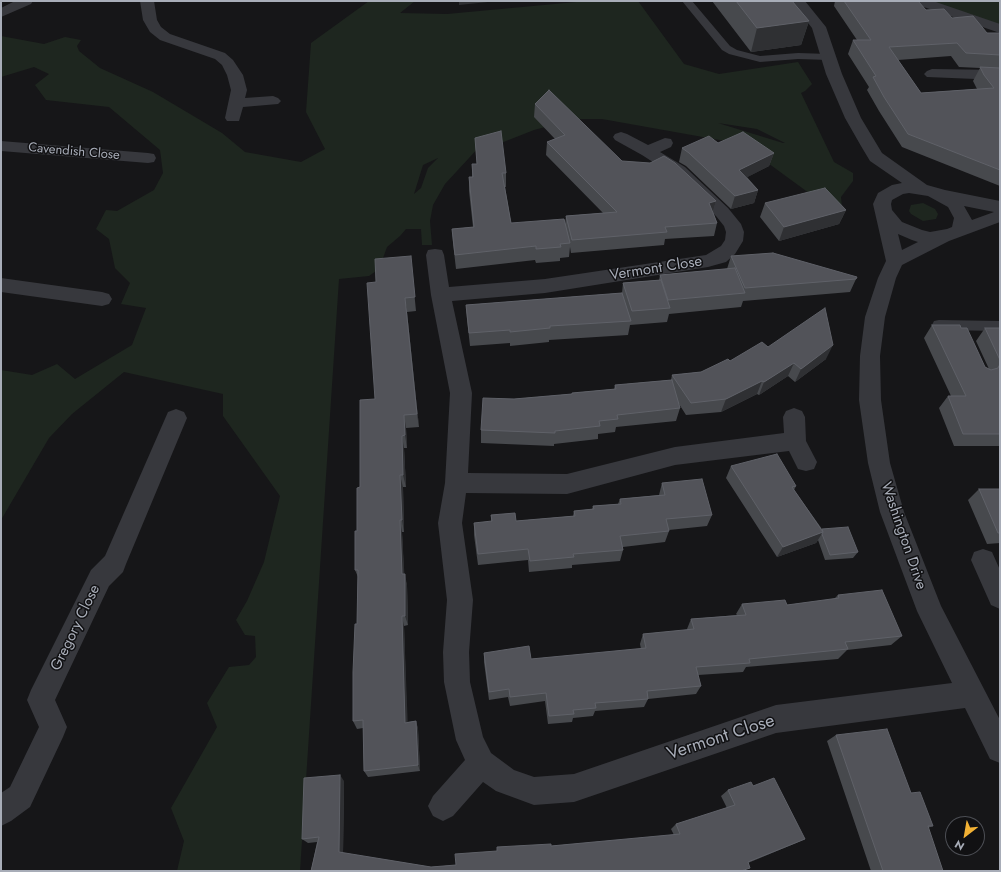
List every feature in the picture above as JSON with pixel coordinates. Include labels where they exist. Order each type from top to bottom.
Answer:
[{"type":"street","points":[[1,13],[26,1]]},
{"type":"street","points":[[146,1],[150,20],[155,29],[165,37],[220,56],[228,63],[235,75],[239,90],[235,111],[273,101]]},
{"type":"street","points":[[798,1],[819,27],[853,118],[876,157],[895,261],[950,234],[1000,216]]},
{"type":"street","points":[[920,1],[1000,29]]},
{"type":"street","points":[[932,74],[964,80],[1000,75]]},
{"type":"street","name":"Vermont Close","points":[[441,295],[545,286],[708,261],[728,250],[734,241],[735,232],[732,224],[722,212],[678,171],[648,151],[621,137]]},
{"type":"street","points":[[648,151],[665,143]]},
{"type":"street","name":"Cavendish Close","points":[[1,146],[148,158]]},
{"type":"street","points":[[876,157],[921,188],[945,196],[1000,207]]},
{"type":"street","points":[[884,204],[898,188],[921,188]]},
{"type":"street","points":[[884,204],[892,223],[906,232],[924,237],[950,234],[962,225],[963,218],[960,211],[945,196]]},
{"type":"street","name":"Vermont Close","points":[[435,255],[441,295],[461,393],[456,483],[450,523],[451,541],[460,600],[456,652],[457,682],[470,740],[481,763],[506,781],[534,791],[574,788],[776,719],[972,694]]},
{"type":"street","name":"Washington Drive","points":[[895,261],[887,278],[875,317],[870,356],[870,400],[880,463],[892,512],[930,611],[1000,749]]},
{"type":"street","points":[[1,285],[102,299]]},
{"type":"street","points":[[794,417],[795,441],[806,462]]},
{"type":"street","name":"Gregory Close","points":[[1,811],[20,796],[53,727],[41,700],[100,578],[114,564],[176,418]]},
{"type":"street","points":[[456,483],[567,484],[675,456],[795,441]]},
{"type":"street","points":[[983,560],[999,594]]},
{"type":"street","points":[[444,806],[481,763]]},
{"type":"lane","points":[[687,1],[726,48],[733,52],[760,59],[798,56],[829,57]]},
{"type":"lane","points":[[939,325],[1000,326]]},
{"type":"lane","points":[[961,326],[967,340]]},
{"type":"shaded area","points":[[369,1],[415,1],[400,13],[447,14],[587,1],[638,1],[684,64],[719,74],[798,62],[812,84],[801,93],[834,162],[853,173],[853,181],[841,197],[843,218],[742,144],[602,119],[575,119],[534,130],[501,143],[481,145],[445,184],[433,205],[430,221],[432,245],[422,245],[421,229],[406,229],[387,247],[379,269],[369,276],[339,279],[300,871],[177,871],[184,841],[171,808],[217,727],[207,703],[229,667],[249,665],[256,657],[255,636],[245,635],[236,620],[247,601],[264,562],[280,496],[223,416],[223,394],[124,372],[72,414],[49,438],[1,520],[1,370],[32,375],[57,364],[75,379],[132,345],[146,308],[121,304],[130,283],[115,268],[109,239],[96,229],[106,210],[117,211],[154,190],[163,173],[160,150],[109,107],[46,100],[35,85],[49,74],[34,67],[1,77],[1,36],[44,44],[65,37],[81,40],[77,46],[79,51],[100,68],[153,92],[222,133],[245,152],[301,162],[325,149],[306,112],[311,43]],"holes":[[[718,123],[757,129],[785,143],[783,143]],[[438,158],[428,168],[421,188],[414,194],[423,165]]]},
{"type":"shaded area","points":[[921,1],[1000,1],[1000,29]]},
{"type":"shaded area","points":[[923,203],[935,209],[938,214],[936,219],[923,221],[911,214],[909,211],[911,205]]},
{"type":"building","points":[[736,1],[792,1],[809,21],[757,28]]},
{"type":"building","points":[[844,1],[918,1],[926,10],[944,9],[952,18],[973,16],[987,33],[1000,33],[1000,55],[966,53],[957,43],[889,47],[921,93],[994,88],[980,67],[1000,68],[1000,170],[908,134],[884,97],[873,77],[876,76],[853,40],[871,40]]},
{"type":"building","points":[[549,90],[622,161],[650,163],[664,156],[675,163],[716,201],[709,203],[717,223],[665,227],[667,232],[572,240],[566,216],[617,212],[547,142],[565,135],[535,104]]},
{"type":"building","points":[[501,131],[506,173],[502,173],[511,223],[564,219],[570,243],[560,244],[561,247],[536,249],[536,246],[455,255],[452,229],[474,227],[469,177],[473,177],[472,164],[477,164],[475,138]]},
{"type":"building","points":[[743,132],[774,153],[739,170],[758,190],[735,196],[682,148],[709,136],[718,143]]},
{"type":"building","points":[[825,188],[846,210],[784,227],[765,203]]},
{"type":"building","points":[[773,253],[857,277],[856,279],[745,288],[731,256]]},
{"type":"building","points":[[411,256],[415,297],[405,298],[417,414],[404,415],[405,435],[402,436],[403,475],[400,475],[402,520],[400,520],[402,574],[405,574],[405,616],[402,616],[405,723],[416,721],[418,765],[364,771],[363,720],[353,721],[353,672],[355,624],[357,624],[358,570],[355,570],[355,531],[357,531],[357,488],[360,487],[360,400],[375,399],[367,283],[376,282],[375,259]]},
{"type":"building","points":[[735,268],[745,293],[668,300],[660,275]]},
{"type":"building","points":[[661,280],[670,308],[632,311],[623,283]]},
{"type":"building","points":[[622,293],[631,321],[550,326],[550,328],[510,332],[510,330],[469,333],[466,305]]},
{"type":"building","points":[[825,308],[833,345],[801,369],[794,363],[764,382],[762,381],[726,399],[691,403],[672,375],[701,372],[728,359],[730,361],[762,342],[768,347]]},
{"type":"building","points":[[932,325],[960,325],[961,328],[967,328],[985,367],[991,370],[998,368],[1000,364],[1000,434],[963,434],[948,396],[966,396]]},
{"type":"building","points":[[985,328],[1000,328],[1000,360]]},
{"type":"building","points":[[672,380],[680,408],[617,415],[618,419],[599,421],[600,426],[555,431],[555,433],[481,430],[483,398],[514,399],[572,394],[616,389],[615,385]]},
{"type":"building","points":[[777,454],[796,486],[792,487],[823,532],[783,547],[731,466]]},
{"type":"building","points":[[702,479],[712,515],[666,519],[669,531],[620,536],[623,550],[573,554],[574,557],[530,561],[528,549],[478,554],[474,523],[492,521],[491,515],[515,513],[516,521],[575,516],[574,511],[594,509],[593,506],[621,504],[620,499],[665,495],[662,483]]},
{"type":"building","points":[[979,489],[1000,489],[1000,533],[998,533]]},
{"type":"building","points":[[848,527],[858,552],[830,555],[822,534],[822,529]]},
{"type":"building","points":[[882,590],[902,636],[845,642],[848,649],[749,659],[750,663],[696,667],[701,686],[647,691],[648,699],[595,703],[596,708],[573,710],[574,714],[549,716],[546,693],[510,697],[509,689],[489,692],[484,653],[529,646],[531,659],[646,648],[643,634],[694,629],[691,619],[746,615],[742,604],[785,600],[787,605],[839,598],[838,595]]},
{"type":"building","points":[[887,729],[911,793],[920,792],[933,826],[928,826],[943,871],[883,871],[836,735]]},
{"type":"building","points":[[340,775],[339,852],[431,867],[456,865],[455,854],[497,851],[497,847],[551,844],[551,846],[680,834],[676,824],[735,805],[728,790],[751,782],[753,786],[774,778],[805,839],[748,862],[750,868],[741,871],[311,871],[319,837],[302,839],[304,778]]}]
